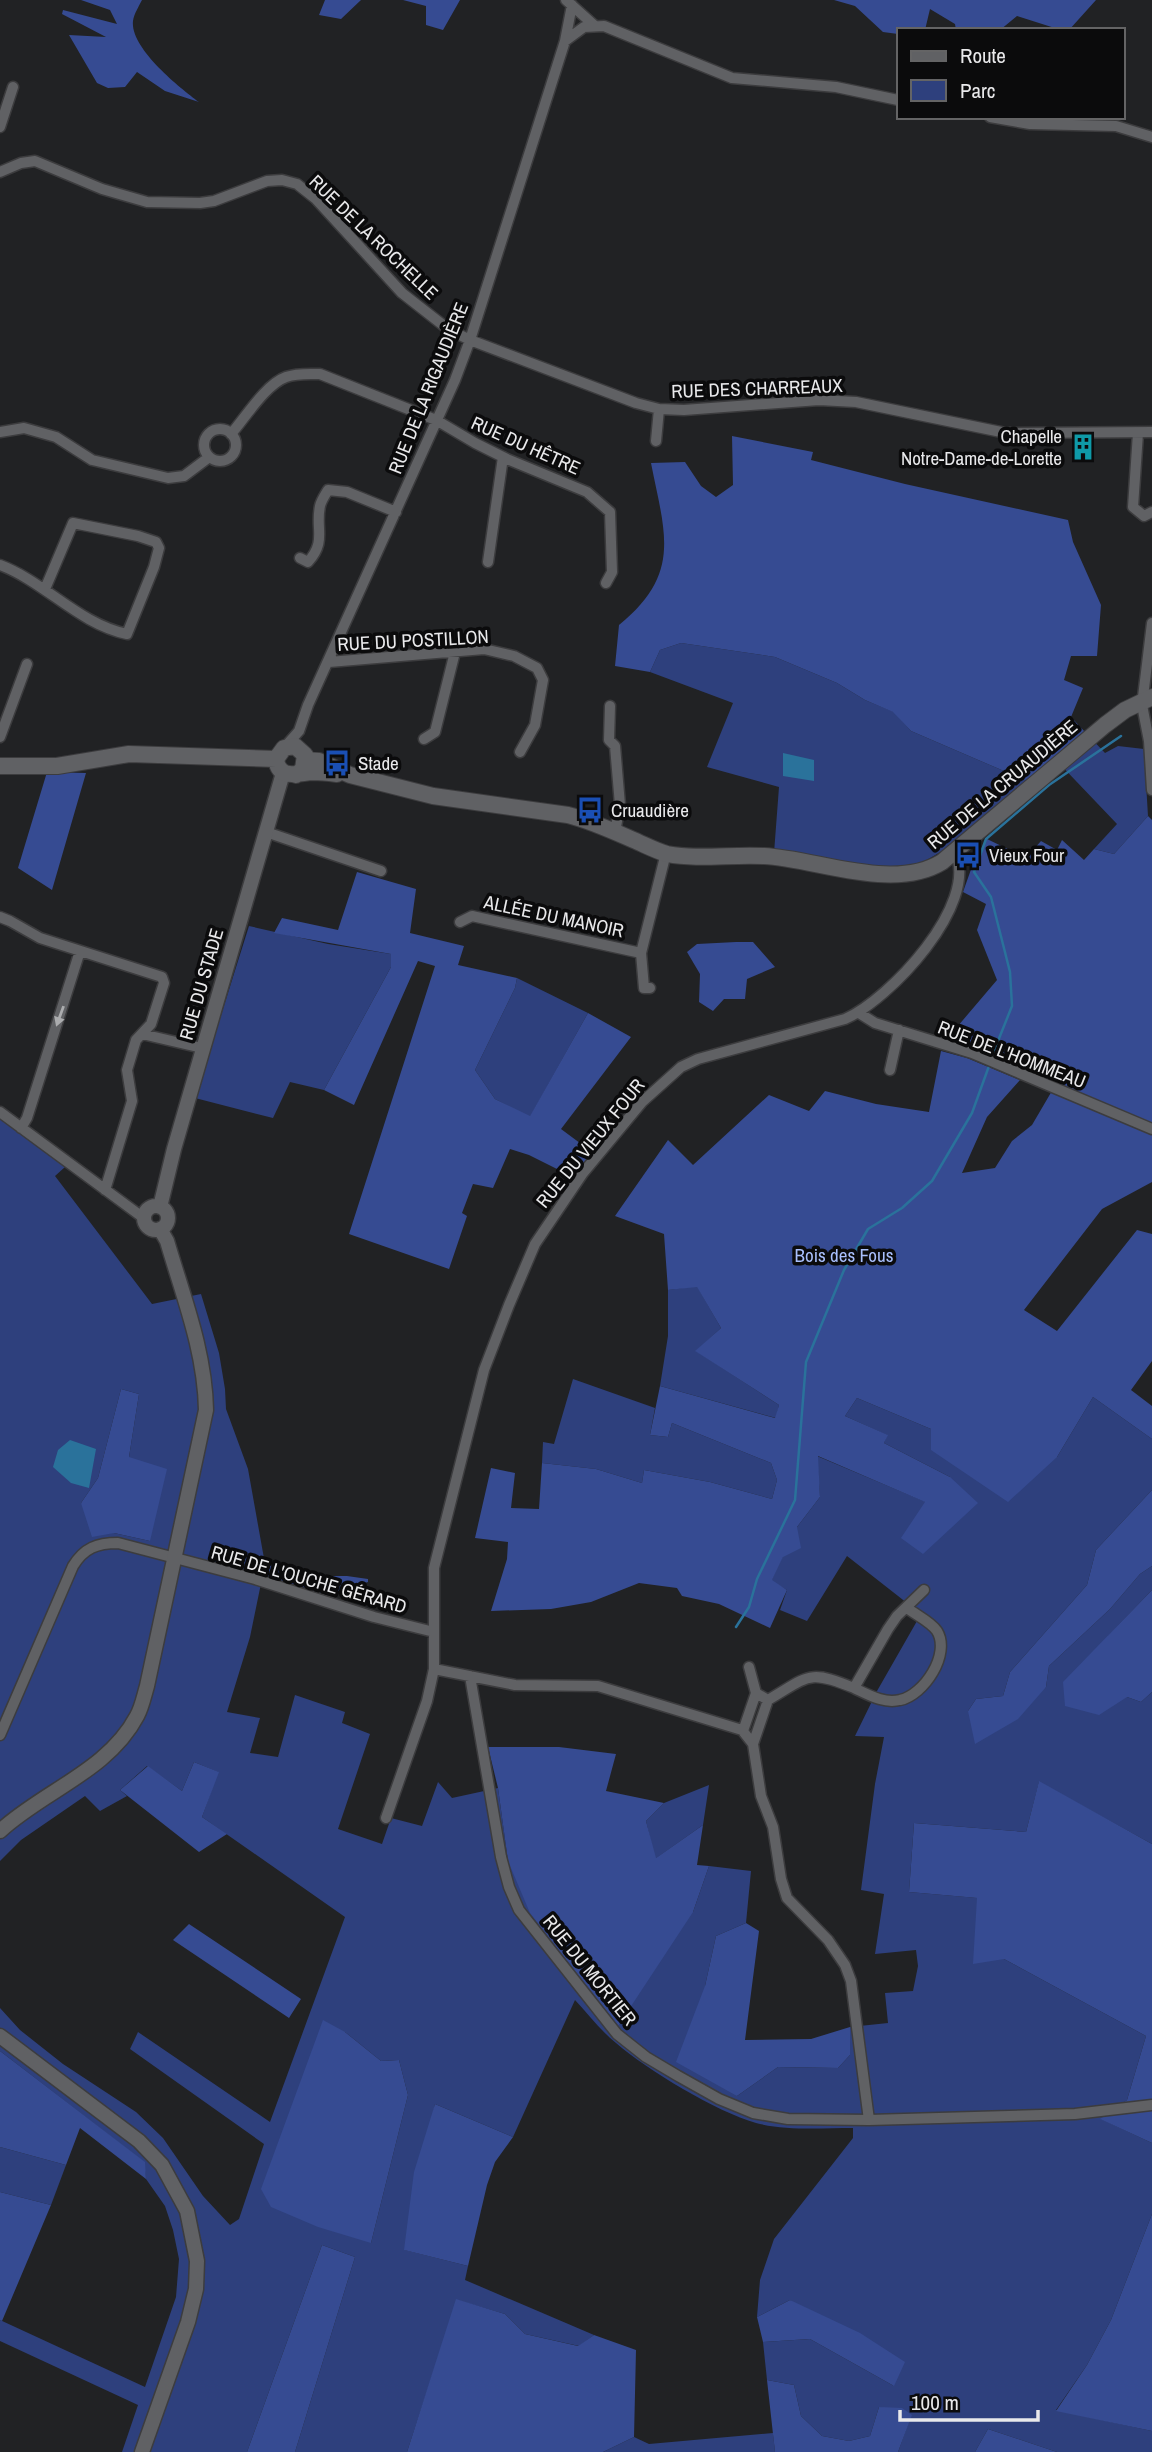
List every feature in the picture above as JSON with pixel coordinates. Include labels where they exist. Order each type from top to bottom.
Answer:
[{"type":"main road","name":"RUE DE LA CRUAUDIÈRE","points":[[0,766],[57,766],[129,754],[319,761],[350,775],[433,796],[568,815],[666,853],[712,857],[764,856],[879,874],[904,875],[930,869],[955,852],[1105,725],[1148,698]]},
{"type":"street","points":[[569,2],[595,26]]},
{"type":"street","name":"RUE DE LA RIGAUDIÈRE","points":[[291,761],[308,705],[396,512],[470,340],[565,41],[569,2]]},
{"type":"street","points":[[565,41],[584,27],[615,29],[732,78],[836,87],[897,100]]},
{"type":"street","points":[[0,127],[13,87]]},
{"type":"street","points":[[1001,119],[1030,124],[1116,126],[1152,137]]},
{"type":"street","name":"RUE DE LA ROCHELLE","points":[[4,170],[35,161],[102,188],[147,202],[200,203],[214,201],[267,181],[282,180],[297,184],[316,200],[402,293],[448,329],[470,340]]},
{"type":"street","name":"RUE DES CHARREAUX","points":[[470,340],[636,403],[659,409],[707,410],[819,400],[856,402],[1006,433],[1152,432]]},
{"type":"street","name":"RUE DU HÊTRE","points":[[231,434],[274,384],[286,377],[303,374],[320,374],[436,420],[503,457],[578,487],[610,512],[612,572],[606,583]]},
{"type":"street","points":[[656,441],[659,409]]},
{"type":"street","points":[[0,432],[24,428],[35,431],[56,437],[92,460],[168,478],[184,476],[208,457]]},
{"type":"street","points":[[217,429],[231,434],[236,444],[233,455],[219,462],[205,454],[203,443],[208,434],[217,429]]},
{"type":"street","points":[[1138,433],[1133,507],[1144,516],[1152,512]]},
{"type":"street","points":[[488,562],[503,457]]},
{"type":"street","points":[[300,558],[308,562],[317,552],[320,506],[328,491],[347,492],[396,512]]},
{"type":"street","points":[[0,565],[45,589],[82,614],[114,631],[127,634],[155,567],[159,548],[156,542],[138,536],[73,523],[45,589]]},
{"type":"street","points":[[1152,623],[1146,723],[1152,790]]},
{"type":"street","name":"RUE DU POSTILLON","points":[[329,662],[484,649],[514,656],[537,668],[543,680],[536,725],[520,752]]},
{"type":"street","points":[[424,739],[435,732],[455,652]]},
{"type":"street","points":[[0,737],[27,664]]},
{"type":"street","points":[[610,706],[609,740],[615,746],[620,805],[615,832]]},
{"type":"street","name":"RUE DU STADE","points":[[160,1207],[202,1048],[266,832],[291,761]]},
{"type":"street","points":[[266,832],[381,871]]},
{"type":"street","name":"RUE DU VIEUX FOUR","points":[[386,1818],[427,1702],[434,1669],[434,1568],[484,1370],[535,1244],[583,1173],[642,1102],[681,1067],[698,1059],[845,1019],[859,1013],[893,986],[926,949],[944,920],[958,888],[960,870],[955,852]]},
{"type":"street","name":"ALLÉE DU MANOIR","points":[[650,988],[643,988],[641,953],[666,853]]},
{"type":"street","name":"ALLÉE DU MANOIR","points":[[460,922],[472,915],[641,953]]},
{"type":"street","points":[[0,917],[40,938],[162,977],[164,983],[151,1024],[136,1040],[127,1070],[132,1101],[105,1189]]},
{"type":"street","points":[[21,1128],[27,1118],[80,951]]},
{"type":"street","name":"RUE DE L'HOMMEAU","points":[[859,1013],[875,1023],[972,1053],[1152,1129]]},
{"type":"street","points":[[890,1070],[899,1030]]},
{"type":"street","points":[[142,1034],[202,1048]]},
{"type":"street","points":[[0,1112],[145,1219],[150,1228],[160,1229],[166,1225],[168,1218],[166,1211],[160,1207],[149,1209],[145,1219]]},
{"type":"street","points":[[0,1831],[98,1762],[122,1738],[137,1716],[147,1686],[206,1410],[199,1350],[167,1241],[160,1229]]},
{"type":"street","name":"RUE DE L'OUCHE GÉRARD","points":[[0,1735],[73,1566],[81,1553],[104,1543],[118,1543],[255,1579],[373,1617],[434,1632]]},
{"type":"street","points":[[854,1688],[897,1616],[924,1590]]},
{"type":"street","points":[[870,2120],[851,1981],[840,1956],[787,1898],[780,1879],[773,1827],[761,1796],[753,1744],[768,1700],[805,1678],[817,1675],[828,1677],[878,1699],[902,1700],[913,1694],[933,1670],[941,1640],[936,1629],[907,1608]]},
{"type":"street","points":[[743,1731],[756,1693],[749,1667]]},
{"type":"street","points":[[434,1669],[515,1685],[598,1686],[743,1731],[753,1744]]},
{"type":"street","name":"RUE DU MORTIER","points":[[470,1676],[494,1821],[509,1887],[519,1910],[617,2034],[646,2057],[719,2099],[753,2113],[788,2119],[870,2120],[1075,2114],[1152,2105]]},
{"type":"street","points":[[756,1693],[768,1700]]},
{"type":"street","points":[[0,2036],[139,2141],[162,2165],[178,2190],[187,2211],[197,2261],[196,2289],[188,2322],[142,2452]]},
{"type":"green space","points":[[81,0],[142,0],[133,21],[139,43],[157,66],[199,102],[165,91],[137,72],[125,87],[108,88],[97,83],[69,35],[106,37],[62,14],[63,10],[117,24],[110,10]]},
{"type":"green space","points":[[325,0],[361,0],[341,19],[319,15]]},
{"type":"green space","points":[[403,0],[460,0],[443,30],[426,25],[426,6]]},
{"type":"green space","points":[[834,0],[1096,0],[1071,28],[1055,28],[1017,16],[1002,28],[956,28],[955,24],[930,9],[925,28],[897,28],[897,34],[883,32],[855,6]]},
{"type":"green space","points":[[732,436],[813,452],[811,460],[905,484],[1068,520],[1073,542],[1101,605],[1097,656],[1071,656],[1064,680],[1083,688],[1071,717],[1085,732],[1027,781],[911,731],[893,712],[865,700],[837,683],[775,657],[681,643],[660,650],[650,672],[615,666],[619,625],[653,588],[661,570],[664,532],[651,463],[685,462],[701,486],[716,497],[733,485]]},
{"type":"green space","points":[[681,643],[775,657],[837,683],[865,700],[894,712],[911,731],[1027,781],[959,839],[919,863],[903,867],[867,867],[774,853],[779,787],[707,767],[733,703],[650,672],[660,650]]},
{"type":"green space","points":[[1085,732],[1105,753],[1118,746],[1144,749],[1148,816],[1114,854],[1094,849],[1117,824],[1055,759]]},
{"type":"green space","points":[[47,772],[86,773],[52,890],[18,868]]},
{"type":"green space","name":"Bois des Fous","points":[[1148,816],[1152,820],[1152,1182],[1102,1209],[1024,1310],[1057,1331],[1137,1230],[1152,1234],[1152,1361],[1131,1390],[1152,1406],[1152,1439],[1093,1397],[1057,1457],[1008,1502],[931,1450],[931,1429],[857,1398],[845,1416],[888,1435],[884,1443],[950,1477],[978,1503],[923,1554],[901,1538],[925,1502],[818,1456],[820,1497],[797,1527],[801,1548],[783,1557],[772,1580],[787,1590],[770,1628],[719,1604],[682,1596],[677,1588],[639,1583],[591,1602],[551,1609],[491,1611],[507,1559],[508,1542],[475,1538],[491,1468],[515,1473],[511,1508],[539,1509],[542,1463],[596,1469],[642,1483],[644,1470],[710,1482],[772,1499],[777,1480],[771,1463],[672,1423],[668,1437],[650,1435],[660,1386],[775,1418],[779,1405],[695,1351],[721,1328],[697,1287],[668,1290],[664,1234],[615,1216],[668,1140],[693,1165],[769,1095],[809,1111],[825,1091],[876,1104],[929,1112],[941,1051],[967,1058],[1020,1080],[987,1117],[962,1173],[995,1168],[1012,1141],[1032,1125],[1056,1084],[946,1040],[997,980],[977,930],[986,904],[963,892],[974,861],[987,839],[1026,858],[1041,841],[1057,850],[1062,840],[1084,860],[1094,849],[1114,854]]},
{"type":"green space","points":[[357,872],[416,889],[410,933],[464,946],[458,965],[517,978],[515,988],[475,1070],[495,1099],[530,1116],[588,1013],[631,1037],[561,1129],[592,1152],[573,1177],[529,1155],[510,1149],[493,1188],[473,1184],[462,1213],[467,1216],[449,1269],[349,1234],[435,966],[418,961],[354,1105],[324,1090],[391,967],[391,954],[274,933],[282,918],[338,930]]},
{"type":"green space","points":[[249,926],[328,944],[391,954],[391,967],[324,1090],[290,1082],[273,1118],[195,1098]]},
{"type":"green space","points":[[753,942],[775,967],[747,979],[745,999],[724,999],[713,1011],[699,1002],[700,974],[687,952],[697,944]]},
{"type":"green space","points":[[517,978],[588,1013],[530,1117],[495,1099],[475,1070],[515,988]]},
{"type":"green space","points":[[0,1119],[65,1167],[55,1176],[152,1304],[201,1294],[219,1353],[226,1409],[248,1469],[265,1564],[250,1637],[227,1712],[260,1718],[250,1753],[278,1757],[295,1695],[345,1712],[342,1723],[370,1734],[338,1829],[382,1844],[391,1818],[422,1826],[438,1782],[452,1798],[498,1788],[508,1861],[693,1912],[709,1866],[751,1871],[746,1923],[716,1936],[705,1986],[737,2096],[778,2067],[838,2068],[850,2055],[850,2027],[888,2023],[885,1993],[913,1991],[918,1966],[916,1950],[875,1954],[884,1894],[861,1890],[884,1737],[855,1736],[921,1614],[847,1556],[807,1621],[780,1610],[787,1590],[771,1581],[797,1527],[820,1497],[817,1456],[926,1502],[950,1477],[884,1443],[887,1435],[845,1416],[857,1398],[931,1429],[1057,1457],[1093,1397],[1152,1439],[1152,1490],[1096,1550],[1087,1585],[1010,1672],[1003,1696],[976,1699],[968,1711],[1046,1687],[1049,1666],[1110,1609],[1140,1574],[1152,1566],[1152,1590],[1108,1636],[1127,1697],[1141,1702],[1152,1692],[1152,1844],[1039,1782],[1026,1832],[914,1823],[909,1892],[978,1898],[1004,1959],[1146,2036],[1127,2100],[1101,2119],[1152,2143],[1152,2214],[1111,2320],[1087,2365],[1056,2410],[1152,2431],[1152,2452],[1057,2452],[988,2429],[975,2452],[898,2452],[911,2416],[879,2407],[870,2436],[849,2441],[822,2436],[801,2416],[794,2385],[767,2380],[763,2342],[810,2339],[894,2386],[790,2300],[757,2317],[760,2280],[774,2239],[853,2138],[853,2128],[768,2126],[722,2110],[683,2089],[629,2054],[605,2033],[575,2000],[513,2137],[435,2104],[405,2250],[468,2266],[465,2280],[594,2335],[579,2346],[525,2334],[505,2314],[457,2300],[407,2452],[295,2452],[355,2257],[322,2245],[247,2452],[122,2452],[138,2405],[0,2341],[0,2320],[145,2387],[176,2297],[179,2259],[173,2230],[165,2206],[146,2179],[144,2162],[0,2051],[0,2008],[20,2030],[63,2064],[136,2112],[163,2138],[203,2196],[230,2225],[239,2219],[264,2144],[130,2049],[138,2032],[270,2122],[345,1917],[202,1817],[218,1772],[194,1762],[182,1791],[147,1766],[120,1790],[127,1796],[100,1811],[85,1796],[21,1840],[0,1861]],"holes":[[[121,1389],[139,1394],[129,1457],[150,1541],[114,1533],[81,1503],[98,1478]],[[345,2032],[381,2061],[399,2060],[408,2095],[371,2243]]]},
{"type":"green space","points":[[697,1286],[721,1328],[696,1351],[779,1405],[776,1418],[660,1386],[668,1336],[668,1290]]},
{"type":"green space","points":[[573,1379],[655,1408],[650,1435],[668,1437],[672,1423],[771,1463],[777,1480],[772,1499],[710,1482],[644,1470],[642,1483],[596,1469],[542,1463],[543,1442],[554,1444]]},
{"type":"green space","points":[[121,1389],[139,1394],[129,1457],[167,1469],[150,1541],[114,1533],[92,1537],[81,1503],[98,1478]]},
{"type":"green space","points":[[1152,1490],[1152,1566],[1140,1574],[1110,1609],[1049,1666],[1046,1687],[1018,1719],[975,1744],[968,1711],[976,1699],[1003,1696],[1010,1672],[1087,1585],[1096,1550]]},
{"type":"green space","points":[[265,1564],[312,1576],[347,1576],[368,1579],[368,1582],[329,1595],[264,1575]]},
{"type":"green space","points":[[1152,1590],[1152,1692],[1141,1702],[1127,1697],[1099,1715],[1065,1706],[1063,1682]]},
{"type":"green space","points":[[488,1747],[559,1747],[616,1754],[606,1791],[664,1803],[646,1821],[656,1858],[703,1825],[697,1865],[709,1866],[693,1912],[618,2026],[530,1913],[508,1861],[498,1788]]},
{"type":"green space","points":[[194,1762],[219,1772],[202,1817],[227,1834],[199,1852],[120,1790],[148,1766],[182,1791]]},
{"type":"green space","points":[[1039,1781],[1152,1844],[1152,2143],[1100,2119],[1127,2100],[1146,2036],[1004,1959],[973,1964],[977,1898],[909,1892],[914,1823],[1026,1832]]},
{"type":"green space","points":[[709,1785],[703,1825],[655,1859],[646,1821],[664,1803]]},
{"type":"green space","points":[[746,1923],[759,1931],[745,2040],[811,2039],[850,2027],[850,2055],[838,2068],[778,2067],[737,2096],[676,2062],[705,1986],[716,1936]]},
{"type":"green space","points":[[189,1924],[301,1999],[289,2018],[173,1940]]},
{"type":"green space","points":[[323,2020],[345,2032],[381,2061],[399,2060],[408,2095],[371,2243],[318,2227],[271,2207],[261,2189]]},
{"type":"green space","points":[[0,2051],[145,2162],[146,2179],[80,2128],[66,2165],[0,2147]]},
{"type":"green space","points":[[435,2104],[513,2137],[495,2162],[468,2266],[404,2250],[414,2172]]},
{"type":"green space","points":[[0,2147],[66,2165],[51,2205],[0,2192]]},
{"type":"green space","points":[[0,2192],[51,2205],[2,2321],[0,2320]]},
{"type":"green space","points":[[1152,2214],[1152,2431],[1056,2411],[1087,2365],[1111,2320]]},
{"type":"green space","points":[[322,2245],[355,2257],[295,2452],[247,2452]]},
{"type":"green space","points":[[456,2299],[505,2314],[525,2334],[578,2346],[594,2335],[636,2350],[634,2437],[603,2452],[407,2452]]},
{"type":"green space","points":[[790,2300],[860,2333],[905,2362],[894,2386],[810,2339],[763,2342],[757,2317]]},
{"type":"green space","points":[[767,2380],[794,2385],[801,2416],[822,2436],[849,2441],[870,2436],[879,2407],[902,2408],[912,2415],[898,2452],[775,2452]]},
{"type":"green space","points":[[988,2429],[1057,2452],[975,2452]]},
{"type":"green space","points":[[773,2433],[775,2452],[603,2452],[634,2437],[649,2444]]},
{"type":"shaded area","points":[[783,753],[814,760],[814,781],[783,776]]},
{"type":"shaded area","points":[[70,1440],[96,1449],[89,1488],[71,1483],[53,1467],[58,1450]]},
{"type":"waterway","points":[[992,1056],[1012,1006],[1010,972],[991,897],[974,872],[986,839],[1049,785],[1121,736]]},
{"type":"waterway","points":[[736,1627],[749,1607],[757,1579],[795,1500],[806,1362],[844,1270],[868,1229],[902,1208],[932,1181],[972,1113],[989,1066]]},
{"type":"place","name":"Chapelle Notre-Dame-de-Lorette","points":[[1083,447]]},
{"type":"place","name":"Stade","points":[[337,763]]},
{"type":"place","name":"Cruaudière","points":[[590,810]]},
{"type":"place","name":"Vieux Four","points":[[968,855]]}]
